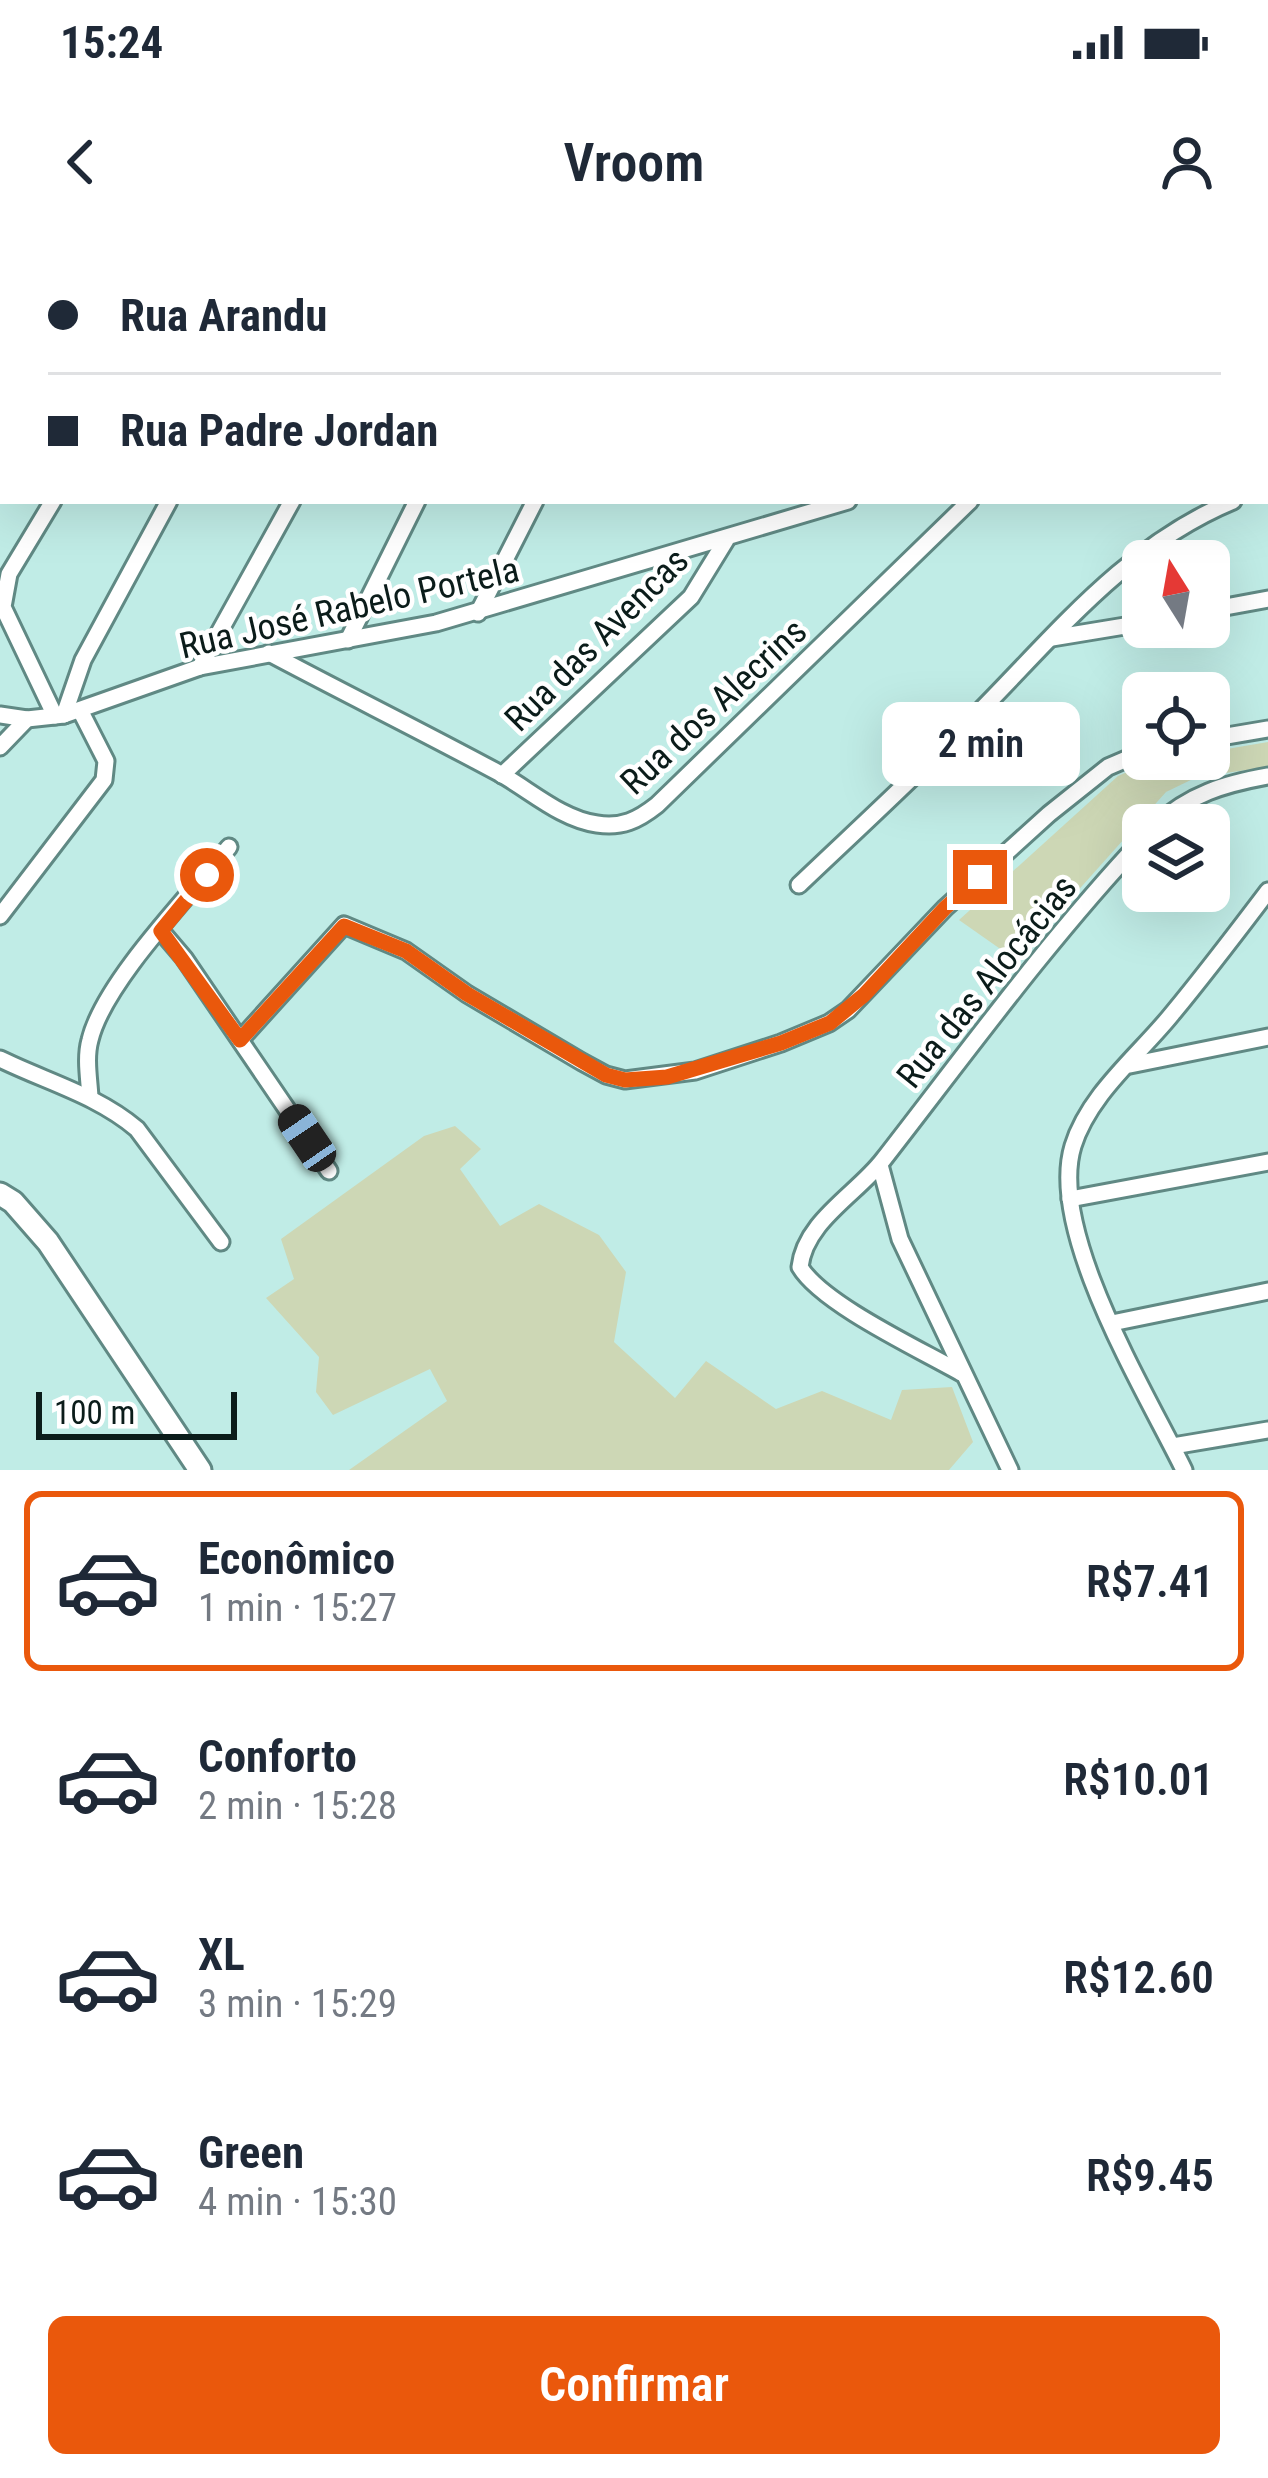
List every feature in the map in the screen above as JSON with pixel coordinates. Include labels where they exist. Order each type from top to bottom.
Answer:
[{"type":"street","points":[[0,273],[0,293]]},
{"type":"street","points":[[0,916],[104,779],[106,760],[66,714],[2,605],[15,561],[51,504]]},
{"type":"street","points":[[66,714],[82,660],[167,504]]},
{"type":"street","points":[[200,667],[290,504]]},
{"type":"street","points":[[348,640],[416,504]]},
{"type":"street","points":[[478,613],[533,504]]},
{"type":"street","name":"Rua José Rabelo Portela","points":[[0,715],[27,719],[66,714],[200,667],[478,613],[839,504]]},
{"type":"street","name":"Rua dos Alecrins","points":[[268,653],[585,822],[619,826],[641,817],[714,752],[967,504]]},
{"type":"street","points":[[799,885],[1150,545],[1226,504]]},
{"type":"street","name":"Rua das Avencas","points":[[502,775],[691,597],[726,540]]},
{"type":"street","points":[[1230,606],[1268,599]]},
{"type":"street","points":[[1049,638],[1122,626]]},
{"type":"street","points":[[0,747],[27,719]]},
{"type":"street","points":[[1230,736],[1268,729]]},
{"type":"street","points":[[240,1040],[344,926],[406,951],[467,994],[606,1075],[625,1080],[681,1074],[781,1043],[830,1023],[864,995],[945,908],[1049,814],[1122,761]]},
{"type":"street","points":[[1182,804],[1207,790],[1268,776]]},
{"type":"street","points":[[90,1097],[88,1050],[94,1026],[131,967],[230,848]]},
{"type":"street","name":"Rua das Alocácias","points":[[961,1373],[852,1310],[803,1273],[800,1261],[836,1205],[880,1165],[997,1012],[1122,863]]},
{"type":"street","points":[[1184,1470],[1080,1250],[1070,1199],[1073,1145],[1102,1094],[1264,900]]},
{"type":"street","points":[[161,931],[329,1171]]},
{"type":"street","points":[[1128,1065],[1268,1037]]},
{"type":"street","points":[[0,1059],[90,1097],[137,1129],[221,1242]]},
{"type":"street","points":[[1070,1199],[1268,1162]]},
{"type":"street","points":[[880,1165],[900,1239],[1010,1470]]},
{"type":"street","points":[[0,1194],[49,1242],[200,1470]]},
{"type":"street","points":[[1112,1323],[1268,1291]]},
{"type":"street","points":[[1173,1446],[1268,1430]]},
{"type":"green space","points":[[1268,742],[1268,767],[1230,772],[1230,748]]},
{"type":"green space","points":[[1122,774],[1122,780],[1191,780],[1166,792],[1155,804],[1122,804],[1122,841],[1016,960],[959,920]]},
{"type":"green space","points":[[455,1126],[481,1149],[460,1169],[500,1226],[539,1204],[599,1235],[626,1272],[614,1342],[675,1398],[706,1361],[776,1409],[822,1391],[891,1420],[902,1390],[952,1387],[973,1442],[949,1470],[349,1470],[447,1401],[430,1369],[333,1415],[316,1392],[319,1357],[266,1298],[294,1279],[281,1239],[424,1136]]},
{"type":"route","points":[[207,875],[161,931],[240,1040],[344,926],[406,951],[467,994],[582,1062],[625,1080],[695,1071],[830,1023],[864,995],[980,877]]}]
